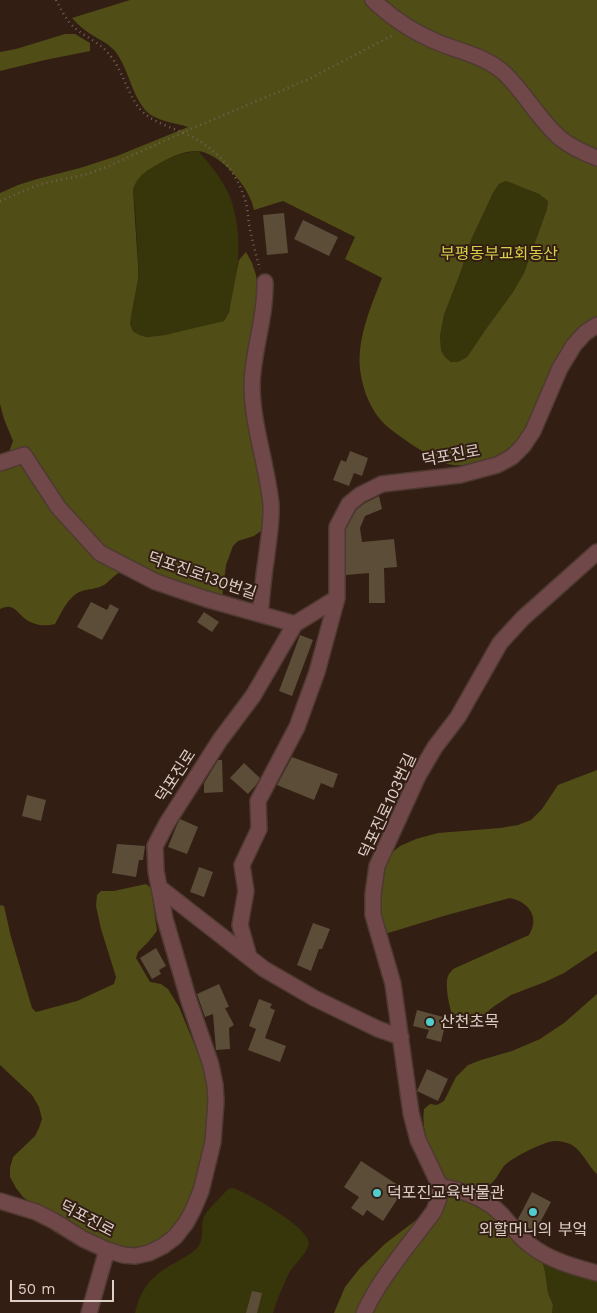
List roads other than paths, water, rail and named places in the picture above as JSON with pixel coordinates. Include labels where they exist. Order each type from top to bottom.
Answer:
[{"type":"street","points":[[373,0],[407,27],[493,65],[502,71],[559,137],[570,146],[597,158]]},
{"type":"street","points":[[260,614],[271,522],[271,504],[254,410],[252,386],[253,365],[265,296],[265,282]]},
{"type":"street","name":"덕포진로","points":[[0,1201],[36,1212],[95,1245],[123,1255],[135,1256],[150,1253],[163,1246],[175,1237],[190,1217],[199,1198],[208,1169],[213,1142],[216,1101],[214,1079],[165,919],[156,872],[155,846],[167,823],[220,740],[253,696],[295,624],[337,598],[337,527],[349,504],[360,495],[382,484],[460,475],[497,465],[512,457],[523,446],[533,431],[560,368],[574,345],[585,333],[597,325]]},
{"type":"street","name":"덕포진로130번길","points":[[0,463],[24,456],[58,507],[100,553],[156,582],[206,599],[295,624]]},
{"type":"street","name":"덕포진로103번길","points":[[440,1186],[418,1140],[411,1113],[393,984],[373,914],[373,894],[377,866],[418,776],[435,747],[458,717],[500,643],[523,618],[597,552]]},
{"type":"street","points":[[249,957],[240,925],[246,891],[242,865],[259,828],[258,801],[297,727],[317,672],[337,598]]},
{"type":"street","points":[[160,888],[264,969],[314,998],[378,1029],[401,1037]]},
{"type":"street","points":[[364,1313],[382,1282],[434,1211],[439,1198],[440,1186],[473,1195],[486,1202],[500,1212],[521,1237],[545,1255],[597,1273]]},
{"type":"street","points":[[89,1313],[107,1250]]},
{"type":"place","name":"산천초목","points":[[430,1022]]},
{"type":"place","name":"덕포진교육박물관","points":[[377,1193]]},
{"type":"place","name":"외할머니의 부엌","points":[[533,1212]]},
{"type":"park label","name":"부평동부교회동산","points":[[499,254]]}]
